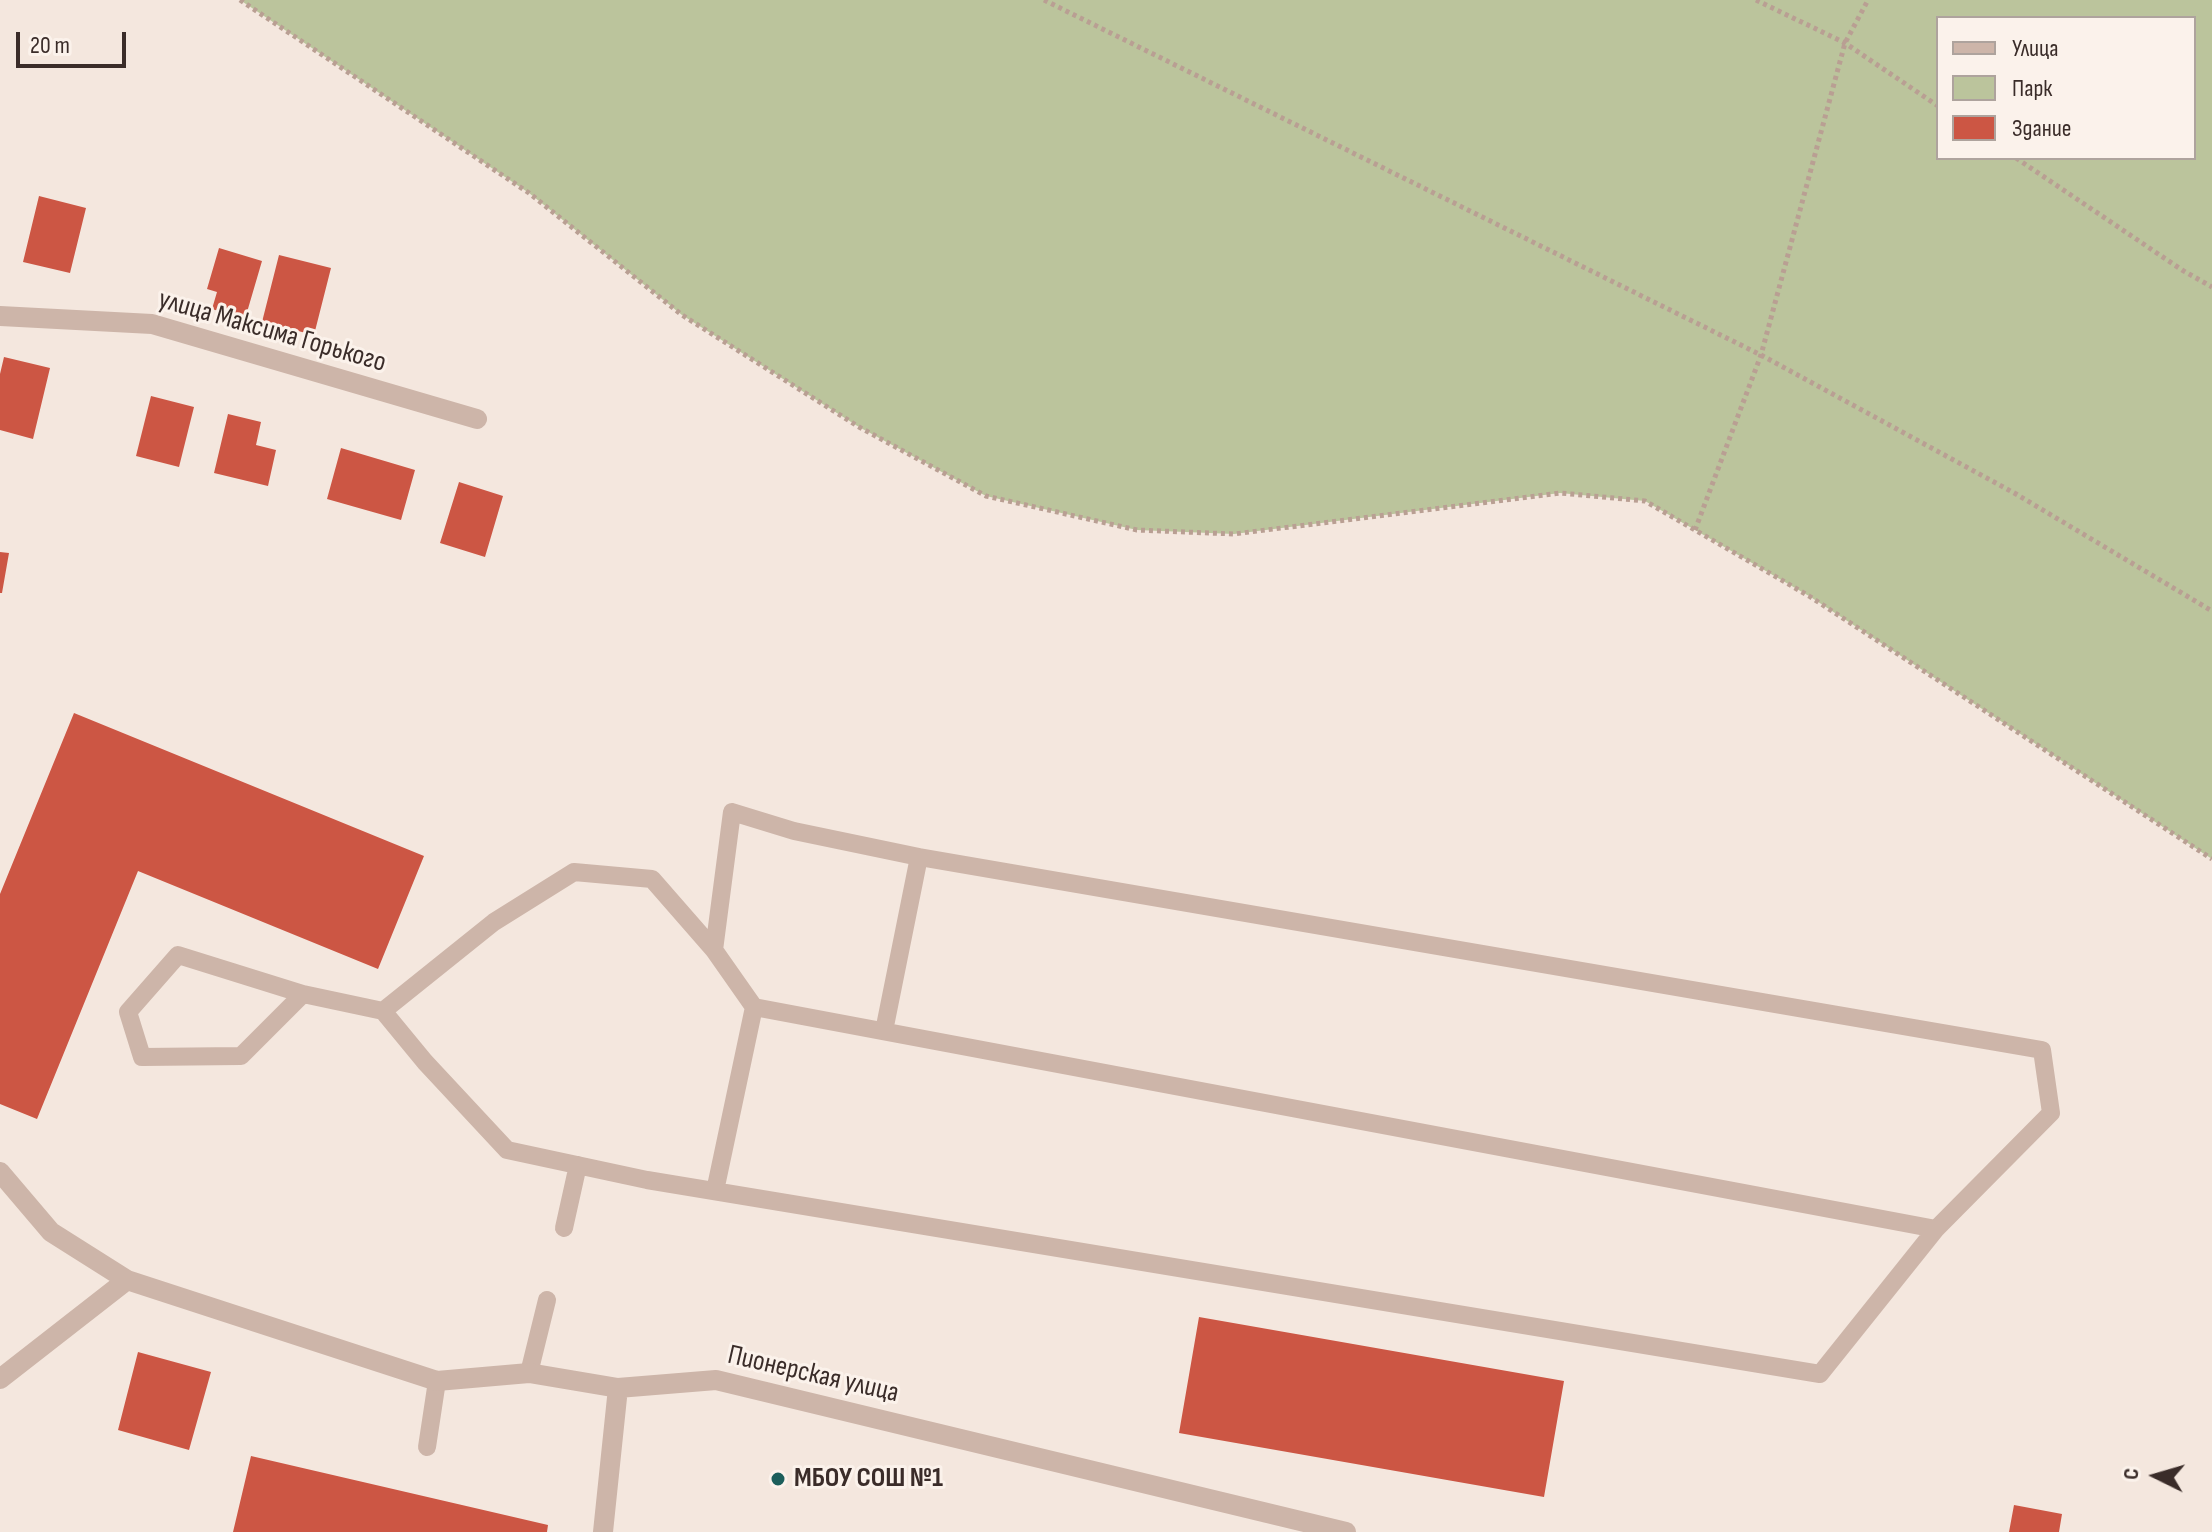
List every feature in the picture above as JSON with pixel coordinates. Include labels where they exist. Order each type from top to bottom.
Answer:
[{"type":"street","name":"улица Максима Горького","points":[[0,316],[152,324],[477,419]]},
{"type":"street","name":"Пионерская улица","points":[[0,1172],[51,1232],[127,1280],[437,1381],[529,1373],[618,1388],[716,1380],[1346,1532]]},
{"type":"street","points":[[0,1379],[127,1280]]},
{"type":"street","points":[[603,1532],[618,1388]]},
{"type":"lane","points":[[303,994],[241,1056],[142,1057],[128,1012],[178,955],[303,994],[383,1011],[425,1062],[507,1150],[647,1180],[1820,1374],[1936,1229],[2051,1113],[2042,1050],[919,857],[794,831],[732,812],[714,950]]},
{"type":"lane","points":[[884,1031],[919,857]]},
{"type":"lane","points":[[383,1011],[494,922],[574,872],[652,879],[714,950],[754,1007],[1936,1229]]},
{"type":"lane","points":[[715,1191],[754,1007]]},
{"type":"lane","points":[[564,1228],[578,1165]]},
{"type":"lane","points":[[529,1373],[547,1300]]},
{"type":"lane","points":[[427,1447],[437,1381]]},
{"type":"path","points":[[240,0],[529,193],[682,315],[859,427],[986,496],[1137,530],[1234,534],[1560,493],[1645,501],[1809,596],[2212,859]]},
{"type":"path","points":[[1044,0],[1761,355],[2016,494],[2212,611]]},
{"type":"path","points":[[1756,0],[1845,43],[1936,105]]},
{"type":"path","points":[[1695,530],[1761,355],[1845,43],[1868,0]]},
{"type":"path","points":[[2019,160],[2212,287]]},
{"type":"green space","points":[[240,0],[2212,0],[2212,859],[1809,596],[1645,501],[1560,493],[1234,534],[1137,530],[986,496],[859,427],[682,315],[529,193]]},
{"type":"building","points":[[39,196],[86,208],[70,273],[23,262]]},
{"type":"building","points":[[219,248],[262,261],[245,319],[212,309],[217,292],[207,289]]},
{"type":"building","points":[[279,255],[331,268],[314,335],[262,322]]},
{"type":"building","points":[[4,357],[50,368],[33,439],[0,430],[0,374]]},
{"type":"building","points":[[151,396],[194,407],[179,467],[136,456]]},
{"type":"building","points":[[228,414],[261,422],[256,445],[276,450],[268,486],[214,473]]},
{"type":"building","points":[[341,448],[415,470],[401,520],[327,499]]},
{"type":"building","points":[[459,482],[503,496],[485,557],[440,543]]},
{"type":"building","points":[[0,552],[9,553],[2,593],[0,593]]},
{"type":"building","points":[[74,713],[424,856],[378,969],[138,871],[37,1119],[0,1104],[0,894]]},
{"type":"building","points":[[1199,1317],[1564,1381],[1544,1497],[1179,1433]]},
{"type":"building","points":[[138,1352],[211,1372],[189,1450],[118,1430]]},
{"type":"building","points":[[251,1456],[548,1525],[547,1532],[233,1532]]},
{"type":"building","points":[[2014,1505],[2062,1514],[2059,1532],[2009,1532]]},
{"type":"place","name":"МБОУ СОШ №1","points":[[778,1479]]}]
